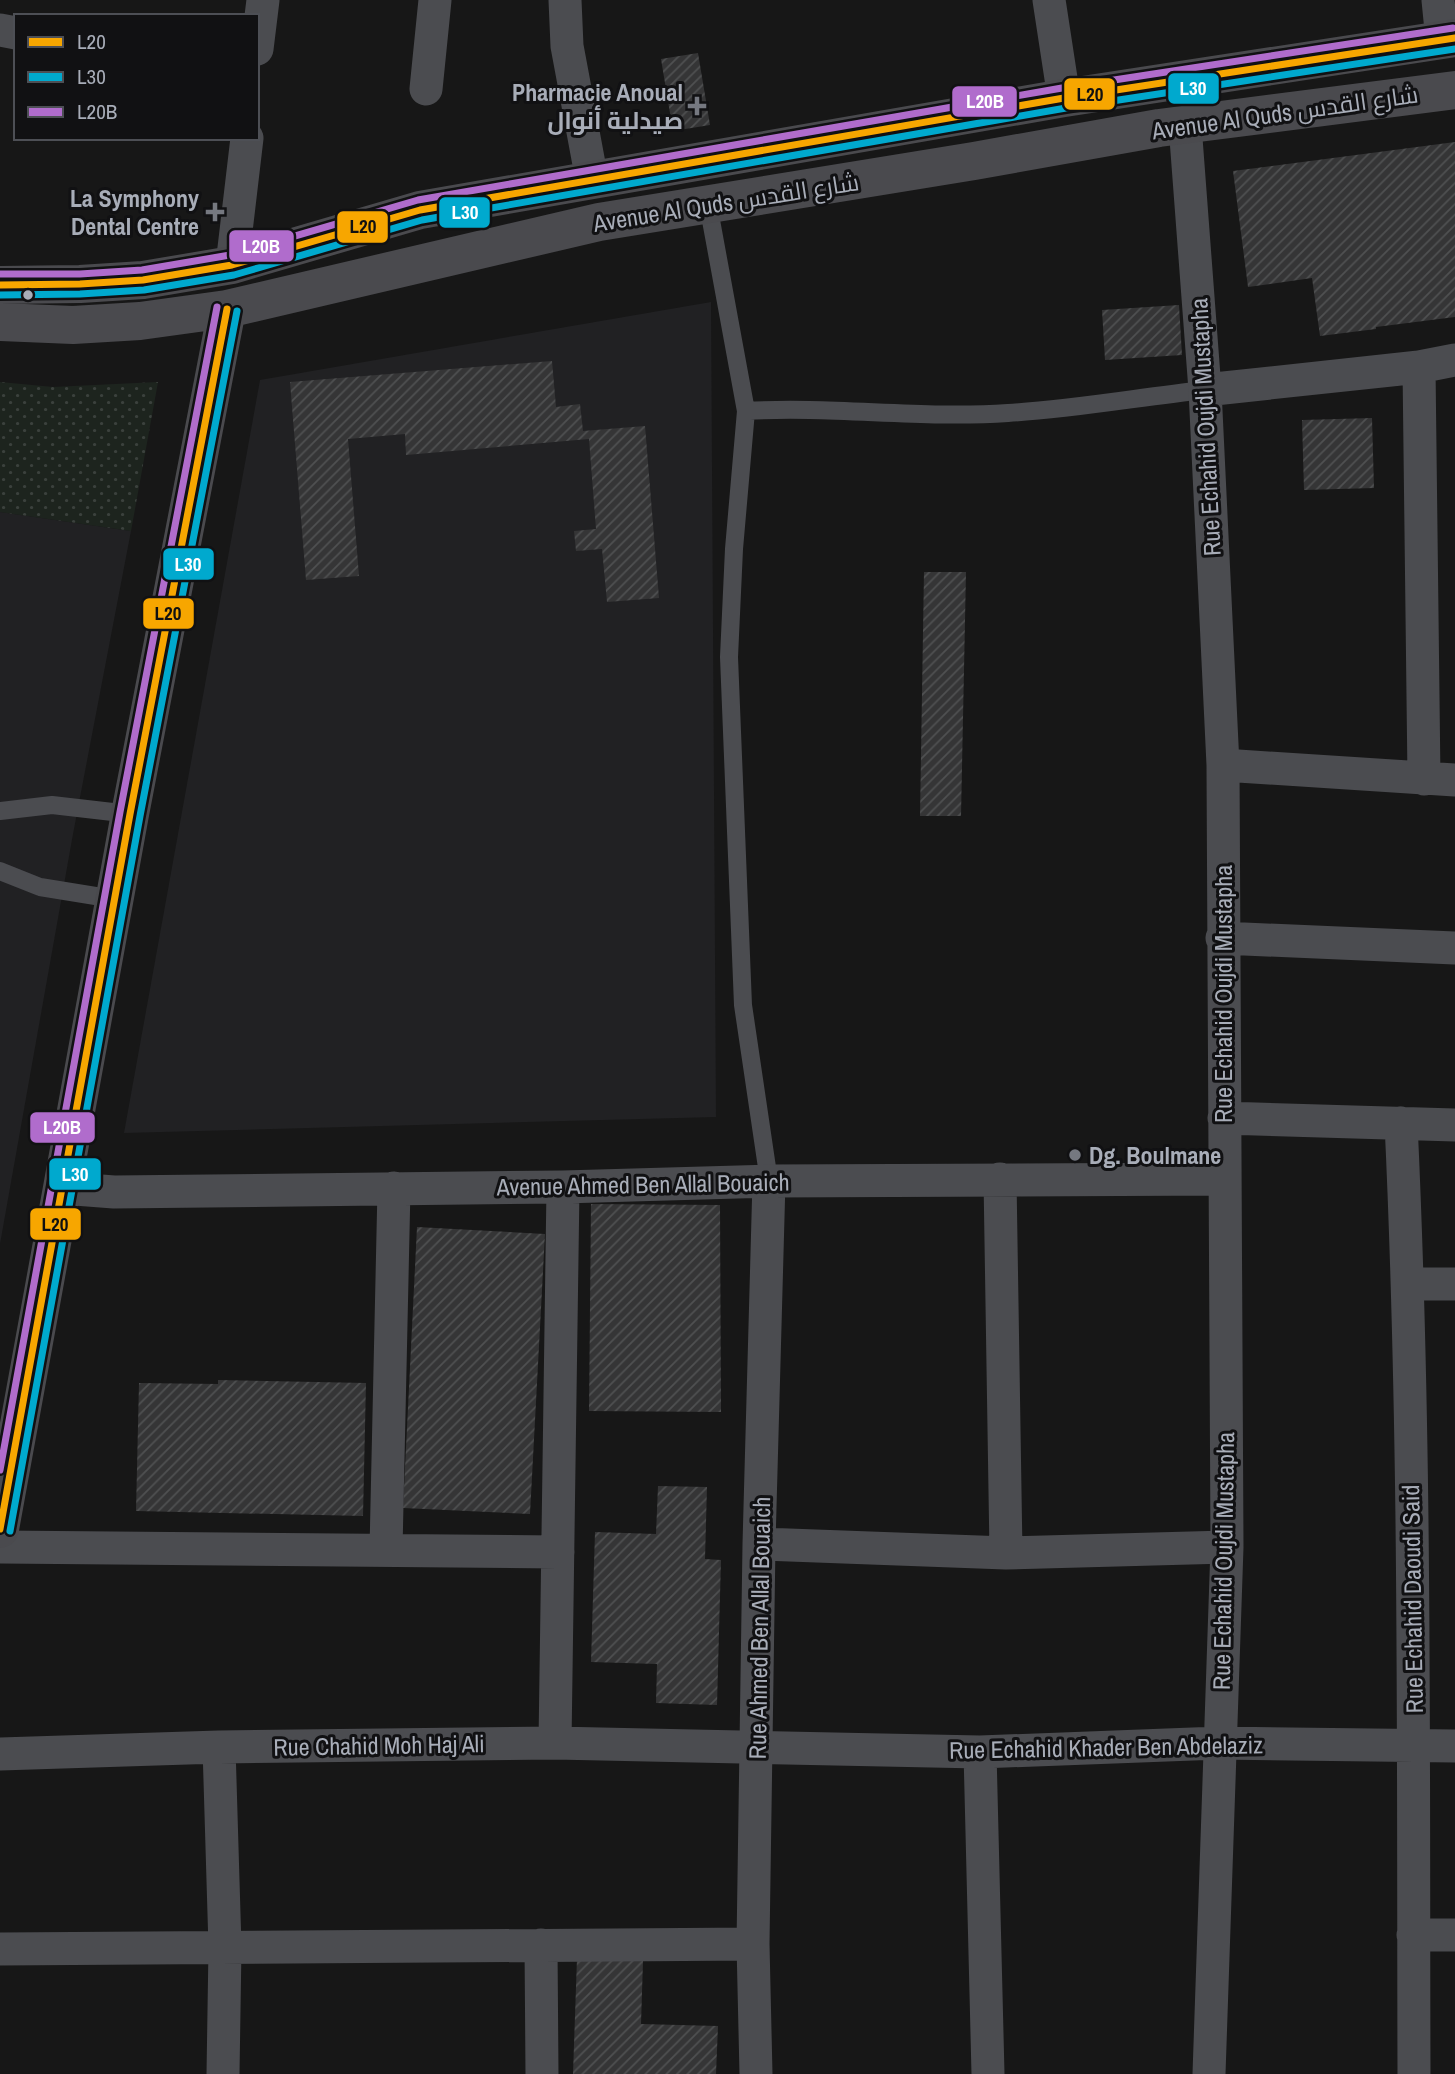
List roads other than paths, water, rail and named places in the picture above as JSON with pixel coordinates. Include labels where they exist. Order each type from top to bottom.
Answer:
[{"type":"main road","name":"Avenue Al Quds شارع القدس","points":[[0,285],[143,280],[232,265],[420,210],[1065,98],[1448,39]]},
{"type":"main road","name":"Avenue Al Quds شارع القدس","points":[[0,322],[73,325],[140,321],[227,309],[599,222],[1185,125],[1455,90]]},
{"type":"main road","points":[[0,1529],[114,899],[227,309]]},
{"type":"street","points":[[259,33],[263,0]]},
{"type":"street","points":[[426,89],[435,0]]},
{"type":"street","points":[[565,0],[566,46],[592,180]]},
{"type":"street","points":[[1049,0],[1065,98]]},
{"type":"street","points":[[1438,0],[1448,39]]},
{"type":"street","name":"Rue Echahid Oujdi Mustapha","points":[[1185,125],[1205,390],[1223,765],[1227,1547],[1209,2074]]},
{"type":"street","points":[[232,265],[247,140]]},
{"type":"street","points":[[1205,390],[1419,367],[1455,360]]},
{"type":"street","points":[[1223,765],[1439,780],[1419,367]]},
{"type":"street","points":[[1222,938],[1455,948]]},
{"type":"street","points":[[1224,1118],[1455,1125]]},
{"type":"street","name":"Rue Echahid Daoudi Said","points":[[1401,1123],[1409,1284],[1414,2074]]},
{"type":"street","points":[[1000,1179],[1006,1553]]},
{"type":"street","name":"Avenue Ahmed Ben Allal Bouaich","points":[[62,1188],[114,1192],[563,1187],[769,1181],[1224,1180]]},
{"type":"street","name":"Rue Ahmed Ben Allal Bouaich","points":[[756,2074],[753,1944],[769,1181]]},
{"type":"street","points":[[555,1743],[563,1187]]},
{"type":"street","points":[[386,1550],[394,1188]]},
{"type":"street","points":[[1409,1284],[1455,1284]]},
{"type":"street","points":[[760,1544],[1006,1553],[1227,1547]]},
{"type":"street","points":[[0,1547],[558,1552]]},
{"type":"street","name":"Rue Echahid Khader Ben Abdelaziz","points":[[758,1746],[980,1752],[1219,1742],[1455,1746]]},
{"type":"street","name":"Rue Chahid Moh Haj Ali","points":[[0,1754],[219,1747],[555,1743],[758,1746]]},
{"type":"street","points":[[219,1747],[225,1947],[223,2074]]},
{"type":"street","points":[[980,1752],[988,2074]]},
{"type":"street","points":[[1413,1936],[1455,1936]]},
{"type":"street","points":[[0,1950],[753,1944]]},
{"type":"street","points":[[541,1945],[542,2074]]},
{"type":"lane","points":[[708,204],[746,411],[734,549],[729,657],[743,1005],[769,1181]]},
{"type":"lane","points":[[746,411],[1008,413],[1205,390]]},
{"type":"lane","points":[[0,811],[52,805],[130,814]]},
{"type":"lane","points":[[0,870],[40,887],[114,899]]},
{"type":"place","name":"Pharmacie Anoual صيدلية أنوال","points":[[697,106]]},
{"type":"place","name":"La Symphony Dental Centre","points":[[215,212]]},
{"type":"place","name":"Dg. Boulmane","points":[[1075,1155]]}]
